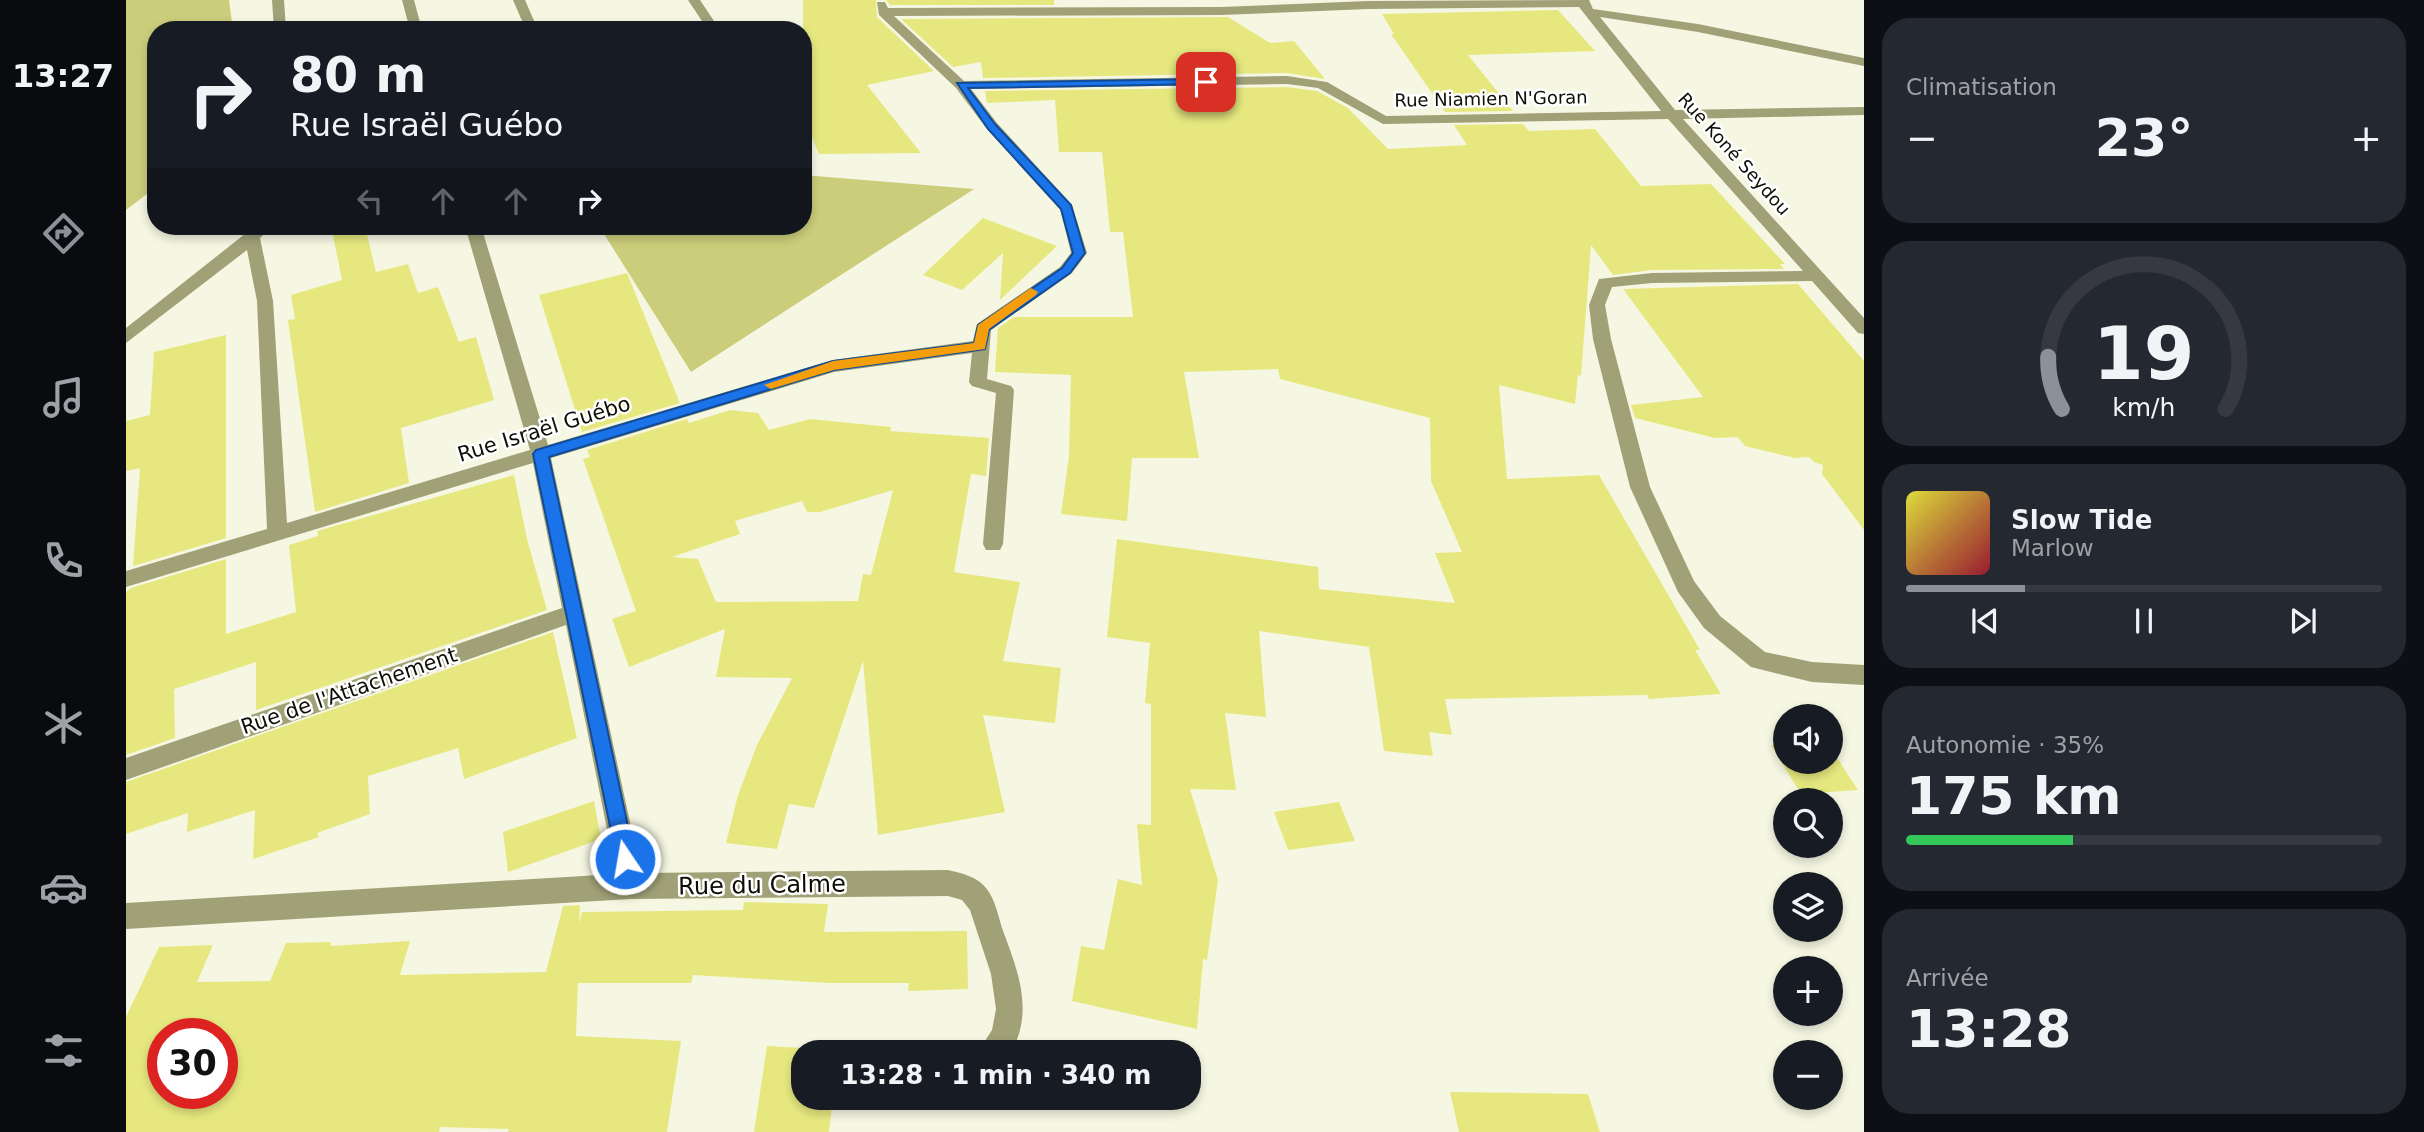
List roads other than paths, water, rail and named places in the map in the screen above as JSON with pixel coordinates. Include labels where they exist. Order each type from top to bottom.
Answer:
[{"type":"street","points":[[278,0],[279,21]]},
{"type":"street","points":[[408,0],[414,21]]},
{"type":"street","points":[[519,0],[528,21]]},
{"type":"street","points":[[694,0],[708,21]]},
{"type":"street","points":[[881,6],[1584,5],[1864,62]]},
{"type":"street","name":"Rue Koné Seydou","points":[[1584,5],[1671,114],[1864,329]]},
{"type":"street","points":[[881,6],[961,85],[992,126],[1067,208],[1079,253],[1066,270],[983,328],[978,382],[1005,390],[993,544]]},
{"type":"street","name":"Rue Niamien N'Goran","points":[[961,85],[1287,80],[1322,85],[1383,120],[1864,111]]},
{"type":"street","points":[[126,337],[254,235]]},
{"type":"street","points":[[258,235],[265,301],[277,533]]},
{"type":"street","points":[[476,235],[541,454],[631,886]]},
{"type":"street","points":[[1817,276],[1615,281],[1605,283],[1597,305],[1602,339],[1640,487],[1686,586],[1712,622],[1759,660],[1812,672],[1864,676]]},
{"type":"street","name":"Rue Israël Guébo","points":[[126,579],[833,366],[981,346]]},
{"type":"street","name":"Rue de l'Attachement","points":[[126,769],[573,613]]},
{"type":"street","name":"Rue du Calme","points":[[126,916],[631,886],[948,883],[964,887],[977,897],[992,936],[1009,1000],[1007,1028],[1000,1040]]}]
